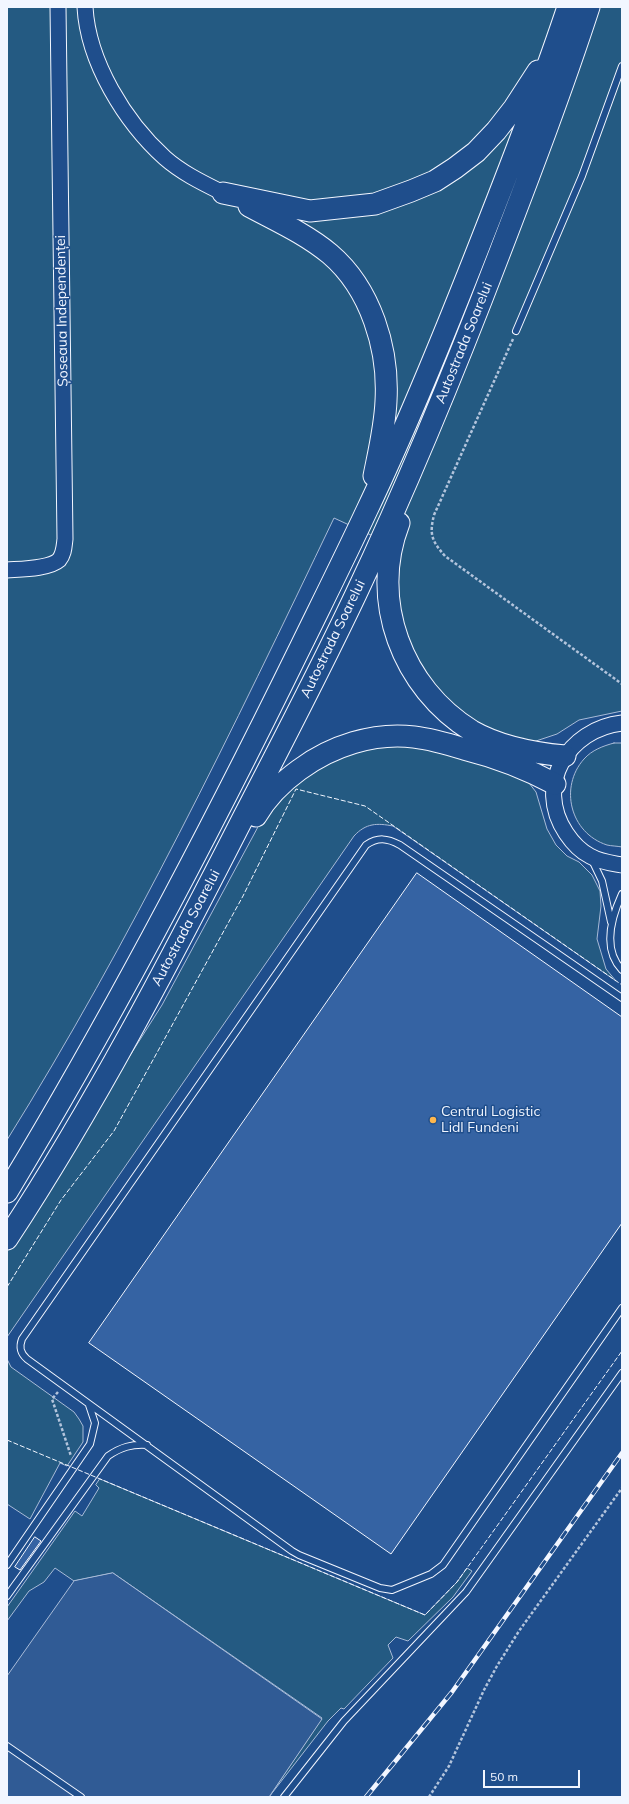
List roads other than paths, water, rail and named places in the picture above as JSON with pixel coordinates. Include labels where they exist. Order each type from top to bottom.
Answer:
[{"type":"highway","name":"Autostrada Soarelui","points":[[7,1192],[89,1054],[165,916],[277,695],[368,508],[411,413],[469,272],[534,107],[568,7]]},
{"type":"highway","name":"Autostrada Soarelui","points":[[7,1239],[99,1088],[184,933],[356,593],[431,424],[482,299],[539,152],[590,7]]},
{"type":"highway","points":[[223,193],[310,211],[375,204],[435,181],[476,152],[496,130],[514,108],[555,47]]},
{"type":"highway","points":[[223,193],[287,226],[331,254],[348,274],[370,310],[384,357],[386,400],[384,424],[368,508]]},
{"type":"highway","points":[[431,424],[412,492],[394,538],[389,568],[390,610],[396,635],[407,662],[422,686],[440,705],[473,731],[490,739],[526,751],[565,756]]},
{"type":"highway","points":[[184,933],[208,909],[263,804],[282,782],[308,762],[338,748],[365,740],[394,736],[413,737],[486,755],[517,765],[555,784]]},
{"type":"street","name":"Șoseaua Independenței","points":[[7,570],[52,564],[59,560],[64,551],[66,539],[58,7]]},
{"type":"street","points":[[85,7],[91,41],[101,68],[117,100],[140,133],[166,159],[195,179],[223,193]]},
{"type":"street","points":[[622,723],[609,725],[592,731],[577,742],[565,756],[558,769],[555,784],[555,805],[561,825],[573,843],[589,856],[606,863],[622,865]]},
{"type":"lane","points":[[516,331],[582,176],[622,66]]},
{"type":"lane","points":[[622,998],[400,845],[382,838],[373,840],[366,846],[22,1339],[20,1344],[23,1355],[299,1555],[380,1588],[392,1590],[430,1574],[443,1565],[622,1308]]},
{"type":"lane","points":[[589,856],[602,881],[611,923],[611,951],[615,963],[622,970]]},
{"type":"lane","points":[[611,923],[622,894]]},
{"type":"lane","points":[[284,1797],[344,1721],[466,1592],[622,1373]]},
{"type":"lane","points":[[7,1565],[90,1444],[95,1423],[88,1403]]},
{"type":"lane","points":[[7,1596],[108,1456],[127,1446],[148,1445]]},
{"type":"lane","points":[[7,1746],[81,1797]]},
{"type":"railway","points":[[366,1797],[452,1692],[622,1453]]},
{"type":"place","name":"Centrul Logistic Lidl Fundeni","points":[[433,1120]]}]
